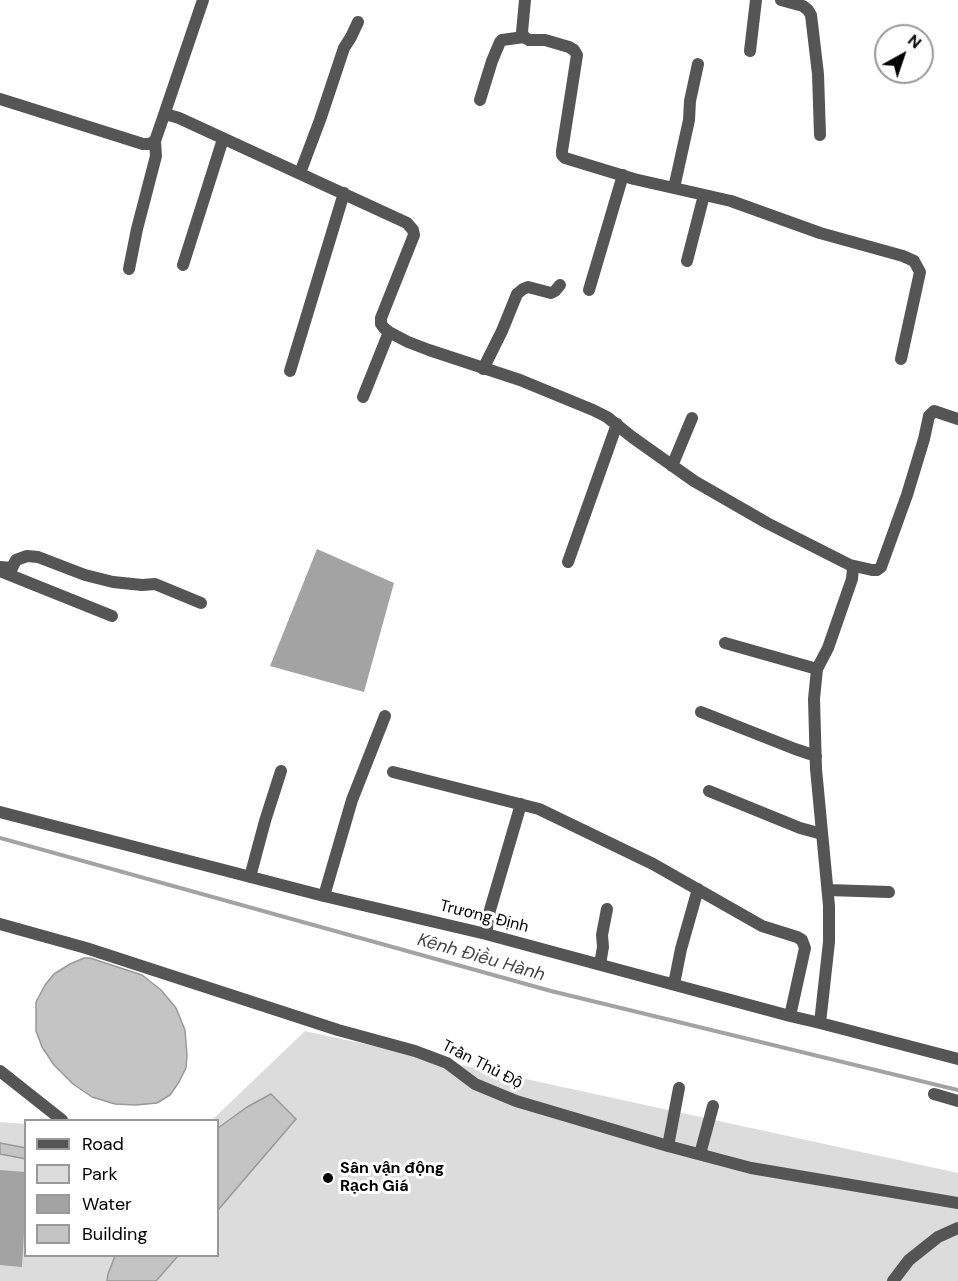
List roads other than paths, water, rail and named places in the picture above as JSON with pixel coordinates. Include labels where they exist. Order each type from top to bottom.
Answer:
[{"type":"street","points":[[129,269],[156,156],[154,141],[203,0]]},
{"type":"street","points":[[524,37],[522,32],[525,0]]},
{"type":"street","points":[[750,51],[756,0]]},
{"type":"street","points":[[781,0],[803,3],[811,15],[818,74],[820,135]]},
{"type":"street","points":[[300,173],[344,48],[358,22]]},
{"type":"street","points":[[480,99],[492,60],[502,40],[524,37],[529,40],[545,40],[569,46],[577,55],[566,120],[562,155],[565,158],[623,175],[731,201],[820,233],[915,261],[920,272],[901,360]]},
{"type":"street","points":[[674,188],[689,120],[690,101],[698,64]]},
{"type":"street","points":[[0,99],[143,144],[154,141]]},
{"type":"street","points":[[164,115],[179,118],[407,223],[414,235],[381,318],[381,324],[389,332],[418,346],[520,380],[607,417],[672,466],[723,499],[850,565],[872,570],[880,567],[924,439],[928,416],[934,411],[958,420]]},
{"type":"street","points":[[183,265],[223,139]]},
{"type":"street","points":[[589,290],[623,175]]},
{"type":"street","points":[[290,370],[344,193]]},
{"type":"street","points":[[687,261],[704,195]]},
{"type":"street","points":[[483,369],[517,294],[528,287],[550,293],[560,285]]},
{"type":"street","points":[[363,398],[389,332]]},
{"type":"street","points":[[672,466],[692,418]]},
{"type":"street","points":[[568,562],[617,424]]},
{"type":"street","points":[[0,569],[12,568],[16,560],[27,556],[113,582],[155,584],[201,603]]},
{"type":"street","points":[[820,1023],[829,942],[829,906],[816,756],[814,699],[817,669],[828,648],[852,579],[853,568],[850,565]]},
{"type":"street","points":[[0,569],[112,616]]},
{"type":"street","points":[[724,643],[817,669]]},
{"type":"street","points":[[701,712],[816,756]]},
{"type":"street","points":[[324,896],[352,800],[385,716]]},
{"type":"street","points":[[250,877],[281,771]]},
{"type":"street","points":[[393,772],[539,809],[653,864],[762,926],[802,940],[805,948],[790,1016]]},
{"type":"street","points":[[709,791],[800,828],[822,834]]},
{"type":"street","points":[[486,934],[490,910],[521,804]]},
{"type":"street","name":"Trương Định","points":[[0,812],[324,896],[486,934],[958,1059]]},
{"type":"street","points":[[674,984],[681,949],[698,890]]},
{"type":"street","points":[[828,890],[889,892]]},
{"type":"street","points":[[600,964],[607,909]]},
{"type":"street","name":"Trần Thủ Độ","points":[[0,924],[86,948],[338,1030],[415,1051],[447,1063],[475,1084],[516,1101],[668,1146],[751,1168],[958,1203]]},
{"type":"street","points":[[0,1071],[61,1119]]},
{"type":"street","points":[[668,1146],[679,1088]]},
{"type":"street","points":[[934,1094],[958,1101]]},
{"type":"street","points":[[700,1154],[713,1106]]},
{"type":"street","points":[[893,1281],[909,1260],[930,1242],[958,1228]]},
{"type":"water","points":[[317,549],[394,583],[364,692],[270,666]]},
{"type":"water","points":[[0,1170],[24,1172],[22,1267],[0,1265]]},
{"type":"waterway","name":"Kênh Điều Hành","points":[[0,838],[551,991],[958,1090]]},
{"type":"place","name":"Sân vận động Rạch Giá","points":[[328,1178]]}]
